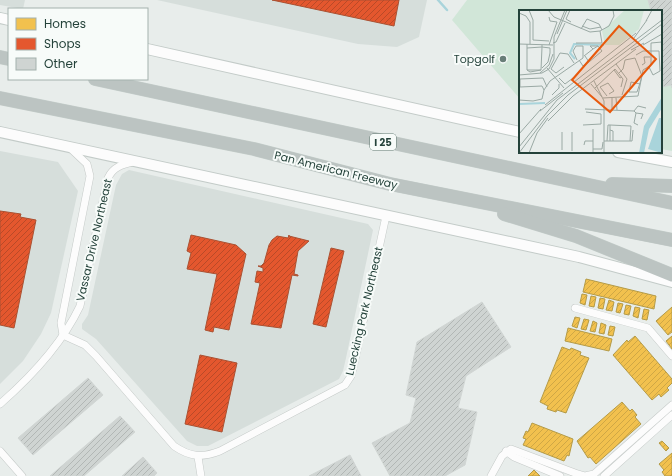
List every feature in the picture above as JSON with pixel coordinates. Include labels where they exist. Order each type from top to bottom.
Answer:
[{"type":"highway","name":"I 25","points":[[99,80],[241,112],[579,182],[672,203]]},
{"type":"highway","name":"Pan American Freeway","points":[[0,98],[254,149],[390,184],[672,240]]},
{"type":"highway","points":[[579,182],[672,186]]},
{"type":"highway","points":[[390,184],[576,236],[672,275]]},
{"type":"main road","points":[[148,49],[519,132]]},
{"type":"main road","points":[[0,132],[579,257],[672,282]]},
{"type":"main road","points":[[623,153],[672,162]]},
{"type":"street","name":"Vassar Drive Northeast","points":[[63,335],[60,323],[90,176],[87,164],[68,147]]},
{"type":"street","name":"Vassar Drive Northeast","points":[[0,404],[21,386],[63,335],[80,306],[110,173],[122,165],[138,161]]},
{"type":"street","name":"Luecking Park Northeast","points":[[198,457],[220,452],[345,385],[351,376],[354,364],[386,216]]},
{"type":"street","points":[[575,308],[648,328],[672,356]]},
{"type":"street","points":[[63,335],[85,346],[96,356],[174,446],[186,454],[198,457],[201,476]]},
{"type":"street","points":[[491,476],[506,451],[511,449],[517,450],[568,473],[585,476],[594,474],[672,405]]},
{"type":"street","points":[[604,476],[672,415]]},
{"type":"street","points":[[0,451],[22,476]]},
{"type":"street","points":[[506,451],[514,457],[560,476]]},
{"type":"shaded area","points":[[0,0],[25,0],[23,8],[0,5]]},
{"type":"shaded area","points":[[157,0],[427,0],[419,37],[397,47],[358,44]]},
{"type":"shaded area","points":[[0,151],[58,162],[78,191],[51,313],[41,334],[23,361],[0,384]]},
{"type":"shaded area","points":[[129,170],[368,224],[373,230],[346,358],[343,371],[339,379],[208,446],[197,446],[187,441],[96,339],[82,329],[82,324],[88,315],[116,185],[122,174]]},
{"type":"green space","name":"Topgolf","points":[[467,0],[672,0],[672,151],[662,149],[662,10],[519,10],[519,98],[452,20]]},
{"type":"building: Homes","points":[[586,279],[656,296],[654,309],[583,292]]},
{"type":"building: Homes","points":[[582,294],[587,295],[585,305],[580,303]]},
{"type":"building: Homes","points":[[591,296],[596,297],[594,307],[589,306]]},
{"type":"building: Homes","points":[[600,298],[605,299],[603,309],[598,308]]},
{"type":"building: Homes","points":[[609,300],[614,302],[612,311],[606,310]]},
{"type":"building: Homes","points":[[618,303],[623,304],[620,313],[616,312]]},
{"type":"building: Homes","points":[[626,305],[631,306],[629,315],[624,314]]},
{"type":"building: Homes","points":[[635,307],[640,308],[638,318],[633,316]]},
{"type":"building: Homes","points":[[672,307],[672,332],[668,335],[656,321]]},
{"type":"building: Homes","points":[[644,309],[649,310],[647,320],[642,319]]},
{"type":"building: Homes","points":[[575,317],[580,318],[577,328],[572,326]]},
{"type":"building: Homes","points":[[584,319],[589,320],[586,330],[581,329]]},
{"type":"building: Homes","points":[[593,321],[597,323],[595,332],[590,331]]},
{"type":"building: Homes","points":[[601,323],[606,325],[604,334],[599,333]]},
{"type":"building: Homes","points":[[610,326],[615,327],[613,336],[608,335]]},
{"type":"building: Homes","points":[[568,328],[612,339],[609,351],[565,341]]},
{"type":"building: Homes","points":[[635,336],[672,379],[672,383],[667,388],[669,390],[661,397],[659,394],[652,400],[613,355],[627,340],[628,342]]},
{"type":"building: Homes","points":[[672,336],[672,349],[666,341]]},
{"type":"building: Homes","points":[[562,347],[570,350],[571,348],[581,352],[580,355],[589,358],[566,413],[547,409],[548,406],[540,402]]},
{"type":"building: Homes","points":[[622,402],[630,411],[632,409],[637,415],[635,417],[641,424],[596,464],[590,457],[588,458],[577,441]]},
{"type":"building: Homes","points":[[532,423],[573,439],[569,456],[567,455],[564,461],[523,445],[526,439],[523,438],[526,431],[528,432]]},
{"type":"building: Homes","points":[[662,441],[669,448],[666,451],[659,443]]},
{"type":"building: Homes","points":[[672,453],[672,476],[665,476],[662,472],[664,470],[659,464]]},
{"type":"building: Homes","points":[[534,470],[540,476],[528,476]]},
{"type":"building: Shops","points":[[272,0],[399,0],[394,26]]},
{"type":"building: Shops","points":[[0,211],[21,214],[20,217],[36,220],[14,328],[0,325]]},
{"type":"building: Shops","points":[[191,235],[236,245],[246,254],[229,330],[214,327],[213,332],[205,330],[217,274],[187,269],[191,253],[187,251]]},
{"type":"building: Shops","points":[[289,235],[309,241],[298,251],[294,274],[298,276],[292,275],[281,328],[251,324],[260,283],[255,282],[257,271],[263,272],[263,268],[258,266],[261,266],[264,263],[272,240],[277,236],[288,238]]},
{"type":"building: Shops","points":[[331,248],[344,251],[326,327],[313,324]]},
{"type":"building: Shops","points":[[200,355],[237,363],[222,432],[185,424]]},
{"type":"building: Other","points":[[648,0],[672,0],[672,88],[671,85],[662,87],[662,10],[651,10]]},
{"type":"building: Other","points":[[482,302],[511,347],[466,376],[458,408],[477,412],[465,465],[445,476],[390,476],[372,443],[410,423],[416,398],[406,395],[417,342]]},
{"type":"building: Other","points":[[88,378],[103,395],[33,455],[18,438]]},
{"type":"building: Other","points":[[120,416],[135,432],[84,476],[50,476]]},
{"type":"building: Other","points":[[350,455],[361,476],[309,476]]},
{"type":"building: Other","points":[[143,457],[157,473],[154,476],[122,476]]},
{"type":"waterway","points":[[438,0],[447,10]]},
{"type":"place","name":"Topgolf","points":[[503,59]]}]
